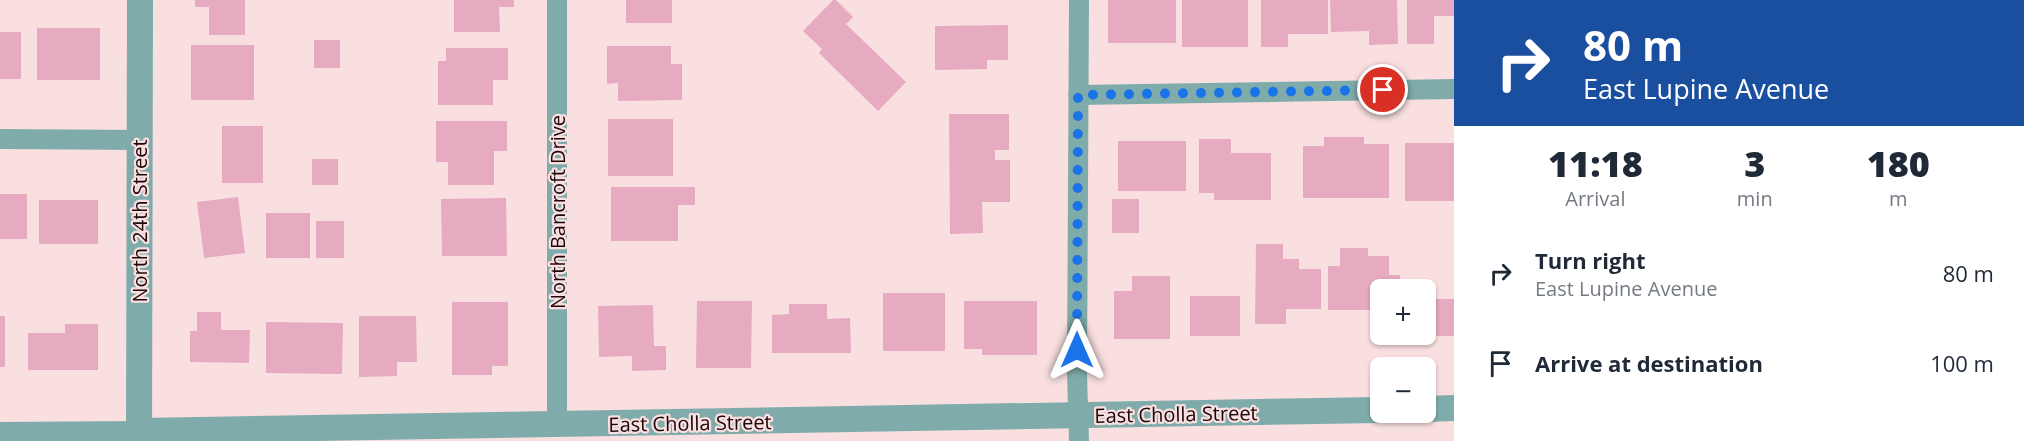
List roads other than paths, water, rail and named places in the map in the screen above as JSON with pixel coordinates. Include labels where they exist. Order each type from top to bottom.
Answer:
[{"type":"street","name":"North 24th Street","points":[[139,436],[140,0]]},
{"type":"street","name":"North Bancroft Drive","points":[[557,0],[557,425]]},
{"type":"street","points":[[1079,0],[1079,429]]},
{"type":"street","points":[[1078,95],[1454,90]]},
{"type":"street","points":[[0,139],[140,140]]},
{"type":"street","points":[[1436,409],[1454,408]]},
{"type":"street","name":"East Cholla Street","points":[[0,432],[139,436],[557,425],[1079,429],[1370,411]]}]
